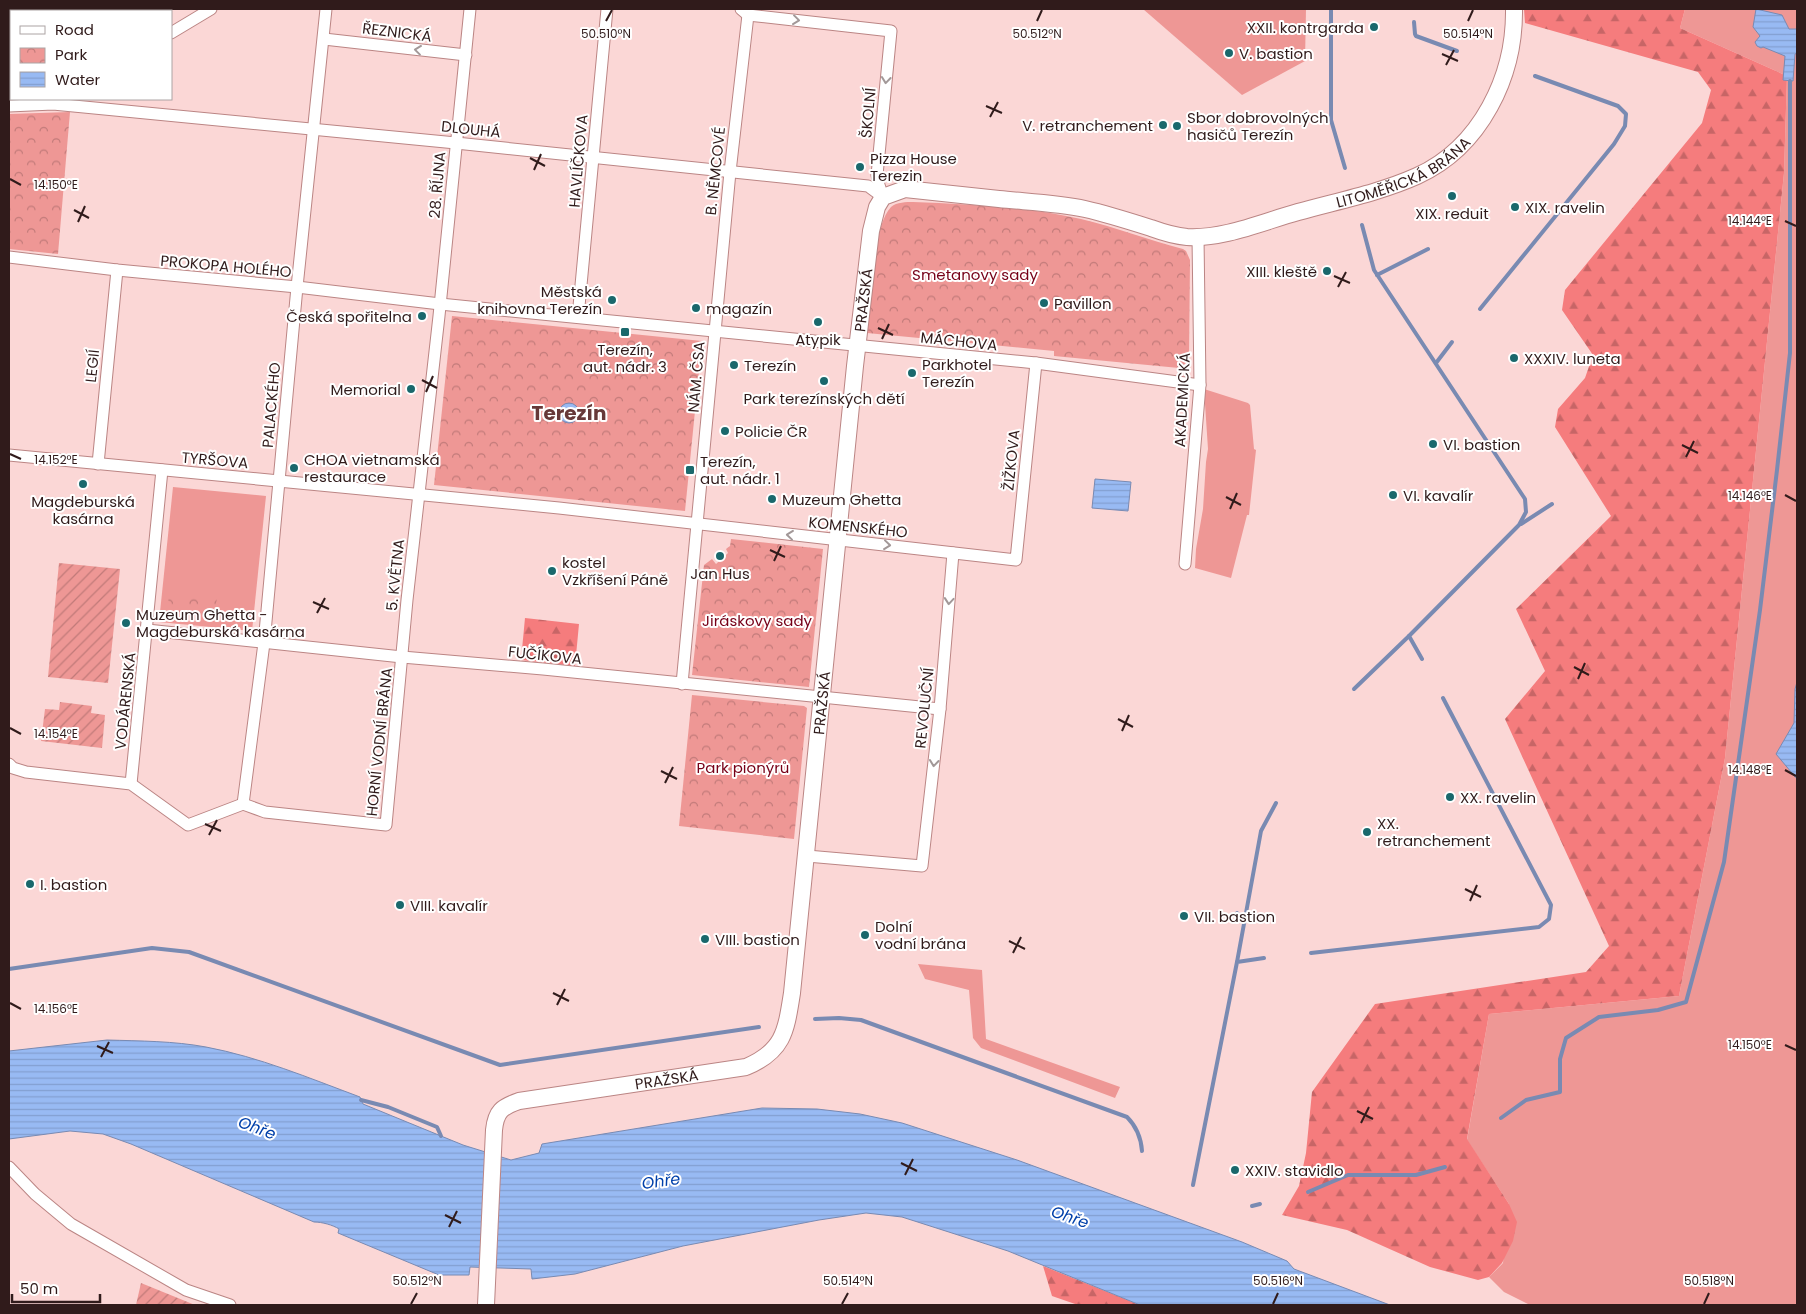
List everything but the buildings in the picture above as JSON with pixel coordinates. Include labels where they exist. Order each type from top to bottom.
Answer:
[{"type":"main road","name":"LITOMĚŘICKÁ BRÁNA","points":[[1198,237],[1240,229],[1366,193],[1396,184],[1432,168],[1460,145],[1483,118],[1493,101],[1510,56],[1514,9]]},
{"type":"main road","points":[[884,197],[905,189],[1056,204],[1104,214],[1185,237],[1198,237]]},
{"type":"main road","name":"PRAŽSKÁ","points":[[486,1305],[494,1130],[495,1120],[503,1108],[519,1101],[746,1067],[770,1054],[781,1040],[790,1008],[871,231],[877,207],[884,197]]},
{"type":"street","points":[[172,31],[211,9]]},
{"type":"street","name":"PALACKÉHO","points":[[243,804],[264,643],[297,287],[315,129],[326,9]]},
{"type":"street","name":"28. ŘÍJNA","points":[[440,304],[470,9]]},
{"type":"street","name":"HAVLÍČKOVA","points":[[578,317],[607,9]]},
{"type":"street","name":"ŠKOLNÍ","points":[[744,12],[891,31],[877,175],[884,197]]},
{"type":"street","name":"B. NĚMCOVÉ","points":[[715,332],[744,12]]},
{"type":"street","name":"ŘEZNICKÁ","points":[[324,39],[466,55]]},
{"type":"street","name":"DLOUHÁ","points":[[9,106],[57,101],[868,186],[884,197]]},
{"type":"street","name":"AKADEMICKÁ","points":[[1185,564],[1200,385],[1198,237]]},
{"type":"street","name":"PROKOPA HOLÉHO","points":[[9,257],[440,304]]},
{"type":"street","name":"LEGIÍ","points":[[98,464],[117,270]]},
{"type":"street","points":[[440,304],[419,496],[559,508],[696,524]]},
{"type":"street","name":"NÁM. ČSA","points":[[440,304],[715,332],[682,684]]},
{"type":"street","name":"MÁCHOVA","points":[[715,332],[1036,363],[1200,385]]},
{"type":"street","name":"ŽIŽKOVA","points":[[1016,560],[1036,363]]},
{"type":"street","name":"TYRŠOVA","points":[[9,456],[419,496]]},
{"type":"street","name":"VODÁRENSKÁ","points":[[131,784],[162,470]]},
{"type":"street","name":"5. KVĚTNA","points":[[402,657],[419,496]]},
{"type":"street","name":"KOMENSKÉHO","points":[[696,524],[1016,560]]},
{"type":"street","name":"REVOLUČNÍ","points":[[806,856],[922,866],[940,709],[954,553]]},
{"type":"street","name":"FUČÍKOVA","points":[[147,630],[402,657],[940,709]]},
{"type":"street","name":"HORNÍ VODNÍ BRÁNA","points":[[243,804],[265,812],[386,825],[402,657]]},
{"type":"street","points":[[9,764],[13,768],[26,772],[131,784],[188,825],[243,804]]},
{"type":"street","points":[[9,1167],[35,1194],[71,1224],[186,1290],[230,1305]]},
{"type":"green space","name":"V. bastion","points":[[1143,9],[1306,9],[1305,61],[1242,95]]},
{"type":"green space","points":[[1524,9],[1685,9],[1680,28],[1787,76],[1784,173],[1725,758],[1679,996],[1489,1014],[1467,1139],[1509,1204],[1517,1222],[1513,1241],[1502,1263],[1489,1277],[1478,1280],[1430,1267],[1347,1230],[1282,1215],[1299,1186],[1306,1153],[1312,1092],[1375,1004],[1586,972],[1609,946],[1505,719],[1545,671],[1516,609],[1611,516],[1555,427],[1558,409],[1585,378],[1593,355],[1562,310],[1565,290],[1702,123],[1711,90],[1698,72],[1525,23]]},
{"type":"green space","points":[[1685,9],[1797,9],[1797,1305],[1530,1305],[1504,1292],[1489,1277],[1503,1263],[1509,1204],[1467,1140],[1489,1014],[1679,996],[1725,758],[1784,173],[1787,76],[1680,28]]},
{"type":"green space","points":[[70,112],[58,254],[9,249],[9,114]]},
{"type":"green space","name":"Smetanovy sady","points":[[913,202],[997,207],[1061,215],[1094,222],[1183,249],[1190,260],[1189,359],[1179,368],[1054,356],[1054,351],[867,333],[873,267],[880,231],[885,217],[893,205]]},
{"type":"green space","points":[[452,316],[702,341],[685,511],[434,485]]},
{"type":"green space","points":[[1204,389],[1250,405],[1254,449],[1256,450],[1249,515],[1247,515],[1231,578],[1195,568],[1196,549],[1203,509],[1208,449]]},
{"type":"green space","points":[[173,487],[266,496],[252,631],[159,622]]},
{"type":"green space","name":"Jiráskovy sady","points":[[731,539],[823,549],[809,687],[692,675],[704,565],[712,559],[716,564],[728,553],[726,549],[730,546]]},
{"type":"green space","points":[[59,563],[120,569],[108,683],[48,677]]},
{"type":"green space","points":[[169,593],[217,597],[215,621],[167,617]]},
{"type":"green space","points":[[525,618],[579,624],[575,666],[521,660]]},
{"type":"green space","name":"Park pionýrů","points":[[692,695],[804,706],[807,708],[794,839],[679,826]]},
{"type":"green space","points":[[60,702],[92,706],[91,713],[105,715],[102,748],[41,741],[45,709],[59,710]]},
{"type":"green space","points":[[918,964],[982,970],[986,1039],[1120,1087],[1115,1098],[981,1048],[973,1038],[969,990],[925,979]]},
{"type":"green space","points":[[1043,1266],[1140,1305],[1078,1305],[1052,1296]]},
{"type":"green space","points":[[141,1283],[195,1305],[136,1305]]},
{"type":"water","points":[[1756,9],[1782,15],[1789,29],[1797,29],[1797,53],[1795,54],[1793,81],[1783,80],[1785,56],[1757,46],[1755,42],[1760,36],[1753,27]]},
{"type":"water","points":[[565,403],[573,403],[579,409],[579,417],[573,423],[565,423],[559,417],[559,409]]},
{"type":"water","points":[[1095,479],[1131,482],[1128,511],[1092,508]]},
{"type":"water","points":[[1797,682],[1797,779],[1776,754],[1794,723]]},
{"type":"water","name":"Ohře","points":[[107,1040],[182,1044],[206,1047],[245,1056],[360,1097],[363,1104],[463,1145],[511,1160],[539,1153],[542,1144],[762,1108],[817,1109],[860,1114],[902,1123],[1017,1160],[1242,1242],[1287,1261],[1294,1269],[1390,1305],[1140,1305],[1008,1251],[902,1217],[866,1213],[683,1246],[575,1274],[532,1279],[531,1269],[470,1267],[469,1275],[439,1275],[338,1233],[339,1229],[334,1226],[314,1222],[131,1144],[103,1134],[70,1131],[9,1139],[9,1051]]},
{"type":"waterway","points":[[1331,9],[1331,120],[1345,168]]},
{"type":"waterway","points":[[1414,22],[1416,36],[1457,51]]},
{"type":"waterway","points":[[1480,309],[1614,144],[1625,126],[1626,114],[1618,106],[1535,76]]},
{"type":"waterway","points":[[1501,1118],[1526,1100],[1560,1092],[1560,1059],[1566,1038],[1599,1017],[1658,1010],[1686,1002],[1724,862],[1760,610],[1777,470],[1790,353],[1790,81]]},
{"type":"waterway","points":[[1362,225],[1374,270],[1525,499],[1526,512],[1519,525],[1409,636],[1422,659]]},
{"type":"waterway","points":[[1377,275],[1428,249]]},
{"type":"waterway","points":[[1436,363],[1452,342]]},
{"type":"waterway","points":[[1521,524],[1552,504]]},
{"type":"waterway","points":[[1354,689],[1409,636]]},
{"type":"waterway","points":[[1311,953],[1539,927],[1549,919],[1551,905],[1443,698]]},
{"type":"waterway","points":[[1237,962],[1261,831],[1276,803]]},
{"type":"waterway","points":[[1237,913],[1244,922]]},
{"type":"waterway","points":[[9,969],[152,948],[189,952],[500,1065],[759,1027]]},
{"type":"waterway","points":[[1193,1185],[1237,962],[1264,958]]},
{"type":"waterway","points":[[815,1019],[839,1018],[861,1020],[1127,1117],[1138,1133],[1142,1151]]},
{"type":"waterway","points":[[361,1100],[388,1107],[437,1127],[441,1136]]},
{"type":"waterway","points":[[1308,1192],[1348,1175],[1416,1175],[1445,1167]]},
{"type":"waterway","points":[[1252,1206],[1260,1204]]},
{"type":"place","name":"XXII. kontrgarda","points":[[1374,27]]},
{"type":"place","name":"V. bastion","points":[[1229,53]]},
{"type":"place","name":"V. retranchement","points":[[1163,125]]},
{"type":"place","name":"Sbor dobrovolných hasičů Terezín","points":[[1177,126]]},
{"type":"place","name":"Pizza House Terezin","points":[[860,167]]},
{"type":"place","name":"XIX. reduit","points":[[1452,196]]},
{"type":"place","name":"XIX. ravelin","points":[[1515,207]]},
{"type":"place","name":"XIII. kleště","points":[[1327,271]]},
{"type":"place","name":"Městská knihovna Terezín","points":[[612,300]]},
{"type":"place","name":"Pavillon","points":[[1044,303]]},
{"type":"place","name":"magazín","points":[[696,308]]},
{"type":"place","name":"Česká spořitelna","points":[[422,316]]},
{"type":"place","name":"Atypik","points":[[818,322]]},
{"type":"place","name":"Terezín, aut. nádr. 3","points":[[625,332]]},
{"type":"place","name":"XXXIV. luneta","points":[[1514,358]]},
{"type":"place","name":"Terezín","points":[[734,365]]},
{"type":"place","name":"Parkhotel Terezín","points":[[912,373]]},
{"type":"place","name":"Park terezínských dětí","points":[[824,381]]},
{"type":"place","name":"Memorial","points":[[411,389]]},
{"type":"place","name":"Policie ČR","points":[[725,431]]},
{"type":"place","name":"VI. bastion","points":[[1433,444]]},
{"type":"place","name":"CHOA vietnamská restaurace","points":[[294,468]]},
{"type":"place","name":"Terezín, aut. nádr. 1","points":[[690,470]]},
{"type":"place","name":"Magdeburská kasárna","points":[[83,484]]},
{"type":"place","name":"VI. kavalír","points":[[1393,495]]},
{"type":"place","name":"Muzeum Ghetta","points":[[772,499]]},
{"type":"place","name":"Jan Hus","points":[[720,556]]},
{"type":"place","name":"kostel Vzkříšení Páně","points":[[552,571]]},
{"type":"place","name":"Muzeum Ghetta - Magdeburská kasárna","points":[[126,623]]},
{"type":"place","name":"XX. ravelin","points":[[1450,797]]},
{"type":"place","name":"XX. retranchement","points":[[1367,832]]},
{"type":"place","name":"I. bastion","points":[[30,884]]},
{"type":"place","name":"VIII. kavalír","points":[[400,905]]},
{"type":"place","name":"VII. bastion","points":[[1184,916]]},
{"type":"place","name":"Dolní vodní brána","points":[[865,935]]},
{"type":"place","name":"VIII. bastion","points":[[705,939]]},
{"type":"place","name":"XXIV. stavidlo","points":[[1235,1170]]},
{"type":"district","name":"Terezín","points":[[569,413]]}]
